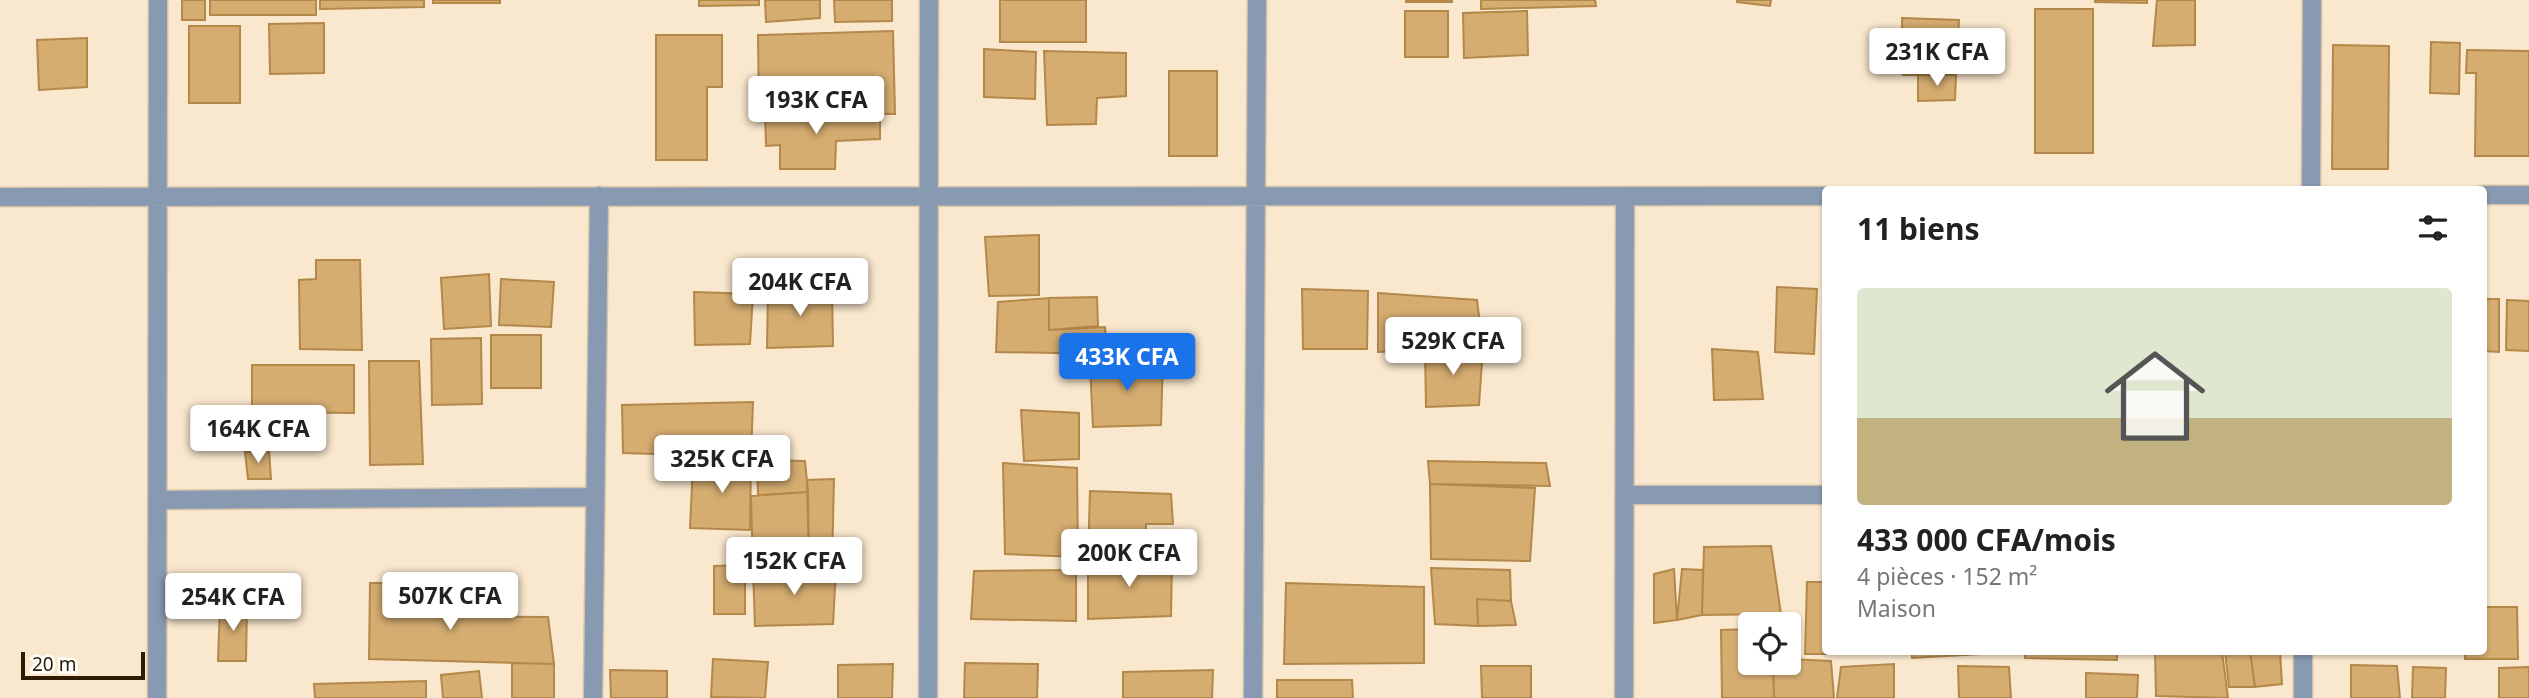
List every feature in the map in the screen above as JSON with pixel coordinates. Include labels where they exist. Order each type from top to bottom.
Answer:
[{"type":"street","points":[[157,698],[158,0]]},
{"type":"street","points":[[928,698],[929,0]]},
{"type":"street","points":[[1253,698],[1257,0]]},
{"type":"street","points":[[2311,186],[2312,0]]},
{"type":"street","points":[[2487,195],[2529,195]]},
{"type":"street","points":[[593,698],[599,196]]},
{"type":"street","points":[[1624,698],[1625,196]]},
{"type":"street","points":[[0,197],[1822,196]]},
{"type":"street","points":[[1625,495],[1822,495]]},
{"type":"street","points":[[158,500],[595,497]]},
{"type":"street","points":[[2303,698],[2304,655]]},
{"type":"building","points":[[182,0],[205,0],[205,20],[182,20]]},
{"type":"building","points":[[210,0],[316,0],[316,15],[210,15]]},
{"type":"building","points":[[320,0],[424,0],[424,7],[320,9]]},
{"type":"building","points":[[433,0],[500,0],[500,3],[433,3]]},
{"type":"building","points":[[699,0],[759,0],[759,5],[699,6]]},
{"type":"building","points":[[765,0],[820,0],[820,18],[766,22]]},
{"type":"building","points":[[834,0],[892,0],[892,21],[835,22]]},
{"type":"building","points":[[1000,0],[1086,0],[1086,42],[1000,42]]},
{"type":"building","points":[[1452,0],[1452,2],[1406,2]]},
{"type":"building","points":[[1481,0],[1595,0],[1596,6],[1481,9]]},
{"type":"building","points":[[1737,0],[1771,0],[1770,6]]},
{"type":"building","points":[[2147,0],[2147,3],[2095,2]]},
{"type":"building","points":[[2157,0],[2195,0],[2195,45],[2153,46]]},
{"type":"building","points":[[2035,9],[2093,9],[2093,153],[2035,153]]},
{"type":"building","points":[[1405,11],[1448,11],[1448,57],[1405,57]]},
{"type":"building","points":[[1527,11],[1528,55],[1464,58],[1463,13]]},
{"type":"building","points":[[1902,18],[1959,20],[1956,75],[1903,75]]},
{"type":"building","points":[[324,23],[324,73],[270,74],[269,24]]},
{"type":"building","points":[[189,26],[240,26],[240,103],[189,103]]},
{"type":"building","points":[[893,31],[895,114],[759,113],[758,35]]},
{"type":"building","points":[[656,35],[722,35],[722,87],[707,87],[707,160],[656,160]]},
{"type":"building","points":[[87,38],[87,87],[39,90],[37,40]]},
{"type":"building","points":[[2431,42],[2460,43],[2459,94],[2430,93]]},
{"type":"building","points":[[2333,45],[2389,46],[2388,169],[2332,169]]},
{"type":"building","points":[[984,49],[1036,52],[1035,99],[984,97]]},
{"type":"building","points":[[2467,50],[2529,51],[2529,156],[2475,156],[2476,73],[2466,73]]},
{"type":"building","points":[[1044,51],[1126,53],[1126,96],[1097,98],[1096,124],[1047,125]]},
{"type":"building","points":[[1169,71],[1217,71],[1217,156],[1169,156]]},
{"type":"building","points":[[1918,75],[1956,75],[1955,100],[1918,101]]},
{"type":"building","points":[[765,113],[880,114],[880,139],[836,141],[835,169],[780,169],[780,145],[766,146]]},
{"type":"building","points":[[1039,235],[1039,295],[989,296],[985,237]]},
{"type":"building","points":[[316,260],[360,260],[362,350],[300,349],[299,280],[316,279]]},
{"type":"building","points":[[489,274],[491,326],[444,329],[441,278]]},
{"type":"building","points":[[501,279],[554,282],[551,327],[499,325]]},
{"type":"building","points":[[1777,287],[1817,289],[1814,354],[1775,352]]},
{"type":"building","points":[[768,289],[832,289],[833,346],[767,348]]},
{"type":"building","points":[[1302,289],[1368,291],[1367,349],[1303,349]]},
{"type":"building","points":[[694,292],[753,294],[750,344],[695,345]]},
{"type":"building","points":[[1378,293],[1477,300],[1483,348],[1378,352]]},
{"type":"building","points":[[1097,297],[1098,326],[1049,330],[1049,298]]},
{"type":"building","points":[[1049,298],[1049,330],[1105,327],[1107,354],[996,352],[998,302]]},
{"type":"building","points":[[2487,299],[2499,299],[2499,352],[2487,351]]},
{"type":"building","points":[[2507,300],[2529,301],[2529,351],[2506,350]]},
{"type":"building","points":[[491,335],[541,335],[541,388],[491,388]]},
{"type":"building","points":[[481,338],[482,404],[432,405],[431,339]]},
{"type":"building","points":[[1483,348],[1479,405],[1426,407],[1425,350]]},
{"type":"building","points":[[1712,349],[1758,352],[1763,399],[1714,400]]},
{"type":"building","points":[[1163,358],[1161,425],[1093,427],[1090,365]]},
{"type":"building","points":[[369,361],[419,361],[423,464],[370,465]]},
{"type":"building","points":[[252,365],[354,365],[354,413],[252,412]]},
{"type":"building","points":[[753,402],[751,457],[623,453],[622,405]]},
{"type":"building","points":[[1021,410],[1079,413],[1079,459],[1024,461]]},
{"type":"building","points":[[269,451],[271,479],[248,479],[245,452]]},
{"type":"building","points":[[751,457],[750,530],[690,528],[693,464]]},
{"type":"building","points":[[757,460],[805,461],[808,492],[758,495]]},
{"type":"building","points":[[1428,461],[1546,463],[1550,486],[1430,484]]},
{"type":"building","points":[[1003,463],[1077,468],[1078,557],[1005,554]]},
{"type":"building","points":[[834,479],[832,564],[809,567],[807,480]]},
{"type":"building","points":[[1430,484],[1535,488],[1530,561],[1431,559]]},
{"type":"building","points":[[1090,491],[1171,494],[1173,524],[1146,524],[1146,557],[1088,559]]},
{"type":"building","points":[[808,492],[809,567],[753,569],[751,496]]},
{"type":"building","points":[[1771,546],[1781,612],[1702,615],[1704,547]]},
{"type":"building","points":[[1088,559],[1172,561],[1171,616],[1088,619]]},
{"type":"building","points":[[745,565],[745,614],[714,614],[714,566]]},
{"type":"building","points":[[1431,568],[1510,570],[1511,601],[1477,599],[1478,626],[1435,624]]},
{"type":"building","points":[[753,569],[836,569],[833,624],[755,626]]},
{"type":"building","points":[[1674,569],[1677,620],[1654,623],[1654,574]]},
{"type":"building","points":[[1682,569],[1703,570],[1702,615],[1677,620]]},
{"type":"building","points":[[1076,570],[1076,621],[971,619],[974,571]]},
{"type":"building","points":[[1807,582],[1822,582],[1822,654],[1805,654]]},
{"type":"building","points":[[370,583],[426,583],[426,616],[548,617],[554,664],[369,659]]},
{"type":"building","points":[[1286,583],[1424,587],[1424,663],[1284,664]]},
{"type":"building","points":[[1477,599],[1511,601],[1516,625],[1478,626]]},
{"type":"building","points":[[220,605],[247,605],[246,661],[218,661]]},
{"type":"building","points":[[2487,607],[2517,607],[2518,659],[2465,659],[2465,655],[2487,655]]},
{"type":"building","points":[[1738,629],[1738,675],[1773,675],[1774,698],[1722,698],[1721,630]]},
{"type":"building","points":[[1912,655],[1964,655],[1912,658]]},
{"type":"building","points":[[2025,655],[2117,655],[2117,660],[2025,658]]},
{"type":"building","points":[[2155,655],[2223,655],[2228,698],[2156,696]]},
{"type":"building","points":[[2225,655],[2251,655],[2255,687],[2229,687]]},
{"type":"building","points":[[2251,655],[2280,655],[2282,684],[2255,687]]},
{"type":"building","points":[[713,659],[768,662],[765,698],[711,697]]},
{"type":"building","points":[[1801,660],[1831,661],[1834,698],[1774,698],[1773,675],[1801,675]]},
{"type":"building","points":[[512,663],[554,664],[554,698],[512,698]]},
{"type":"building","points":[[965,663],[1038,664],[1037,698],[964,698]]},
{"type":"building","points":[[893,664],[892,698],[838,698],[838,665]]},
{"type":"building","points":[[1894,664],[1894,698],[1837,698],[1841,667]]},
{"type":"building","points":[[2351,665],[2397,666],[2400,698],[2351,698]]},
{"type":"building","points":[[1481,666],[1531,666],[1531,698],[1482,698]]},
{"type":"building","points":[[1958,666],[2009,667],[2011,698],[1959,698]]},
{"type":"building","points":[[2413,667],[2446,668],[2445,698],[2412,698]]},
{"type":"building","points":[[2529,667],[2529,698],[2499,698],[2499,668]]},
{"type":"building","points":[[610,670],[667,671],[667,698],[611,698]]},
{"type":"building","points":[[1213,670],[1212,698],[1123,698],[1123,672]]},
{"type":"building","points":[[479,671],[482,698],[443,698],[441,675]]},
{"type":"building","points":[[2086,673],[2138,675],[2137,698],[2086,698]]},
{"type":"building","points":[[1277,680],[1352,680],[1353,698],[1277,698]]},
{"type":"building","points":[[426,681],[426,698],[315,698],[314,684]]}]
